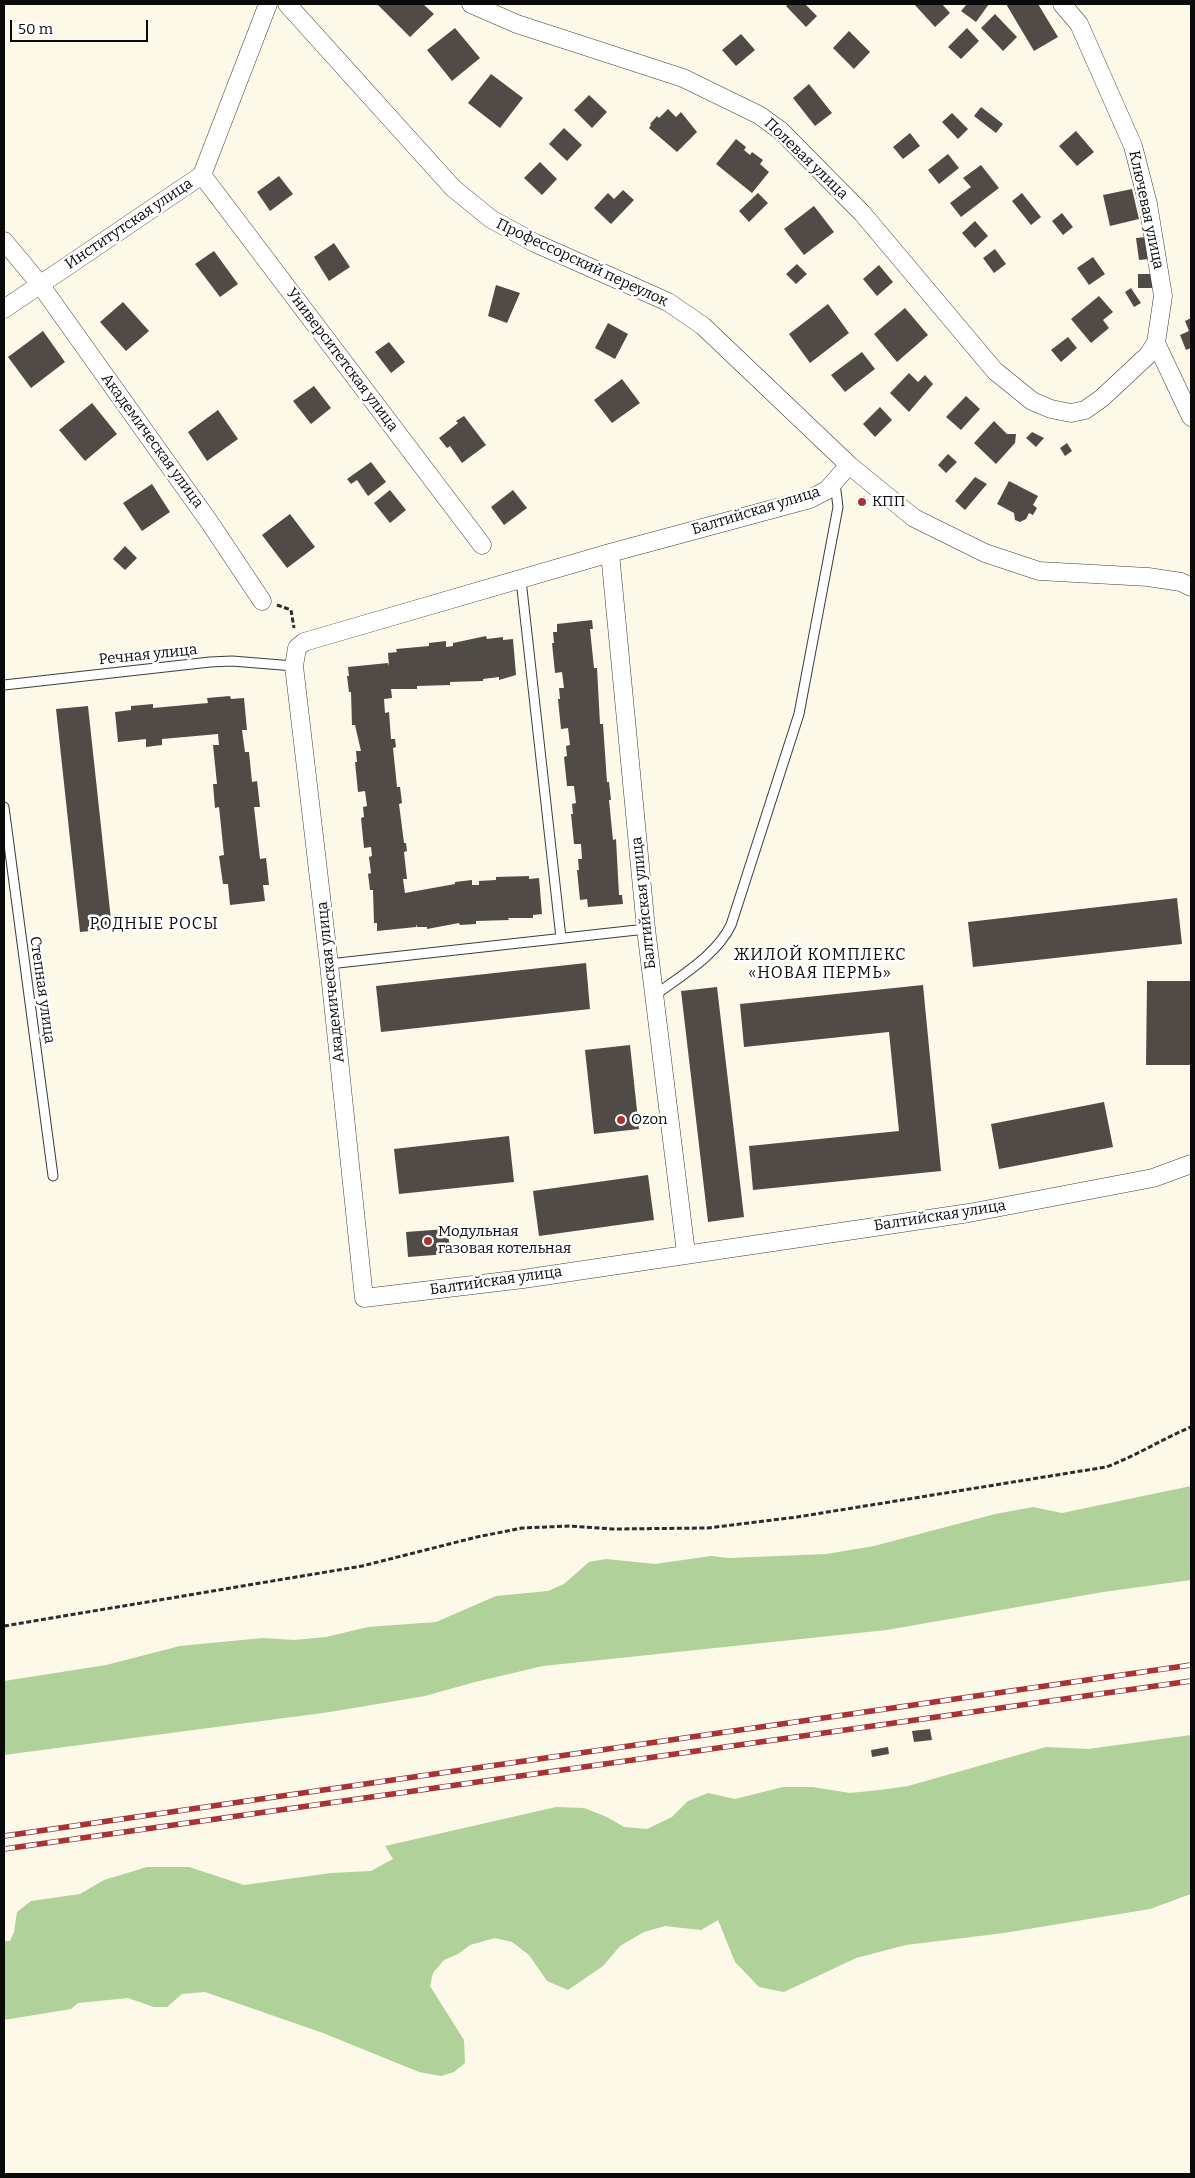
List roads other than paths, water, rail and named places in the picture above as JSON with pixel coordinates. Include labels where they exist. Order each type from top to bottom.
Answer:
[{"type":"street","name":"Институтская улица","points":[[4,309],[202,175],[268,4]]},
{"type":"street","name":"Профессорский переулок","points":[[287,4],[453,188],[491,220],[535,243],[637,286],[675,307],[703,326],[849,465]]},
{"type":"street","name":"Полевая улица","points":[[471,4],[517,24],[683,78],[737,102],[759,115],[781,131],[862,213],[1002,377],[1032,401],[1051,409],[1071,413]]},
{"type":"street","name":"Ключевая улица","points":[[1062,4],[1079,24],[1133,146],[1148,204],[1163,296],[1156,343],[1138,366],[1102,398],[1085,410],[1071,413]]},
{"type":"street","name":"Университетская улица","points":[[202,175],[482,545]]},
{"type":"street","name":"Академическая улица","points":[[4,241],[39,284],[210,522],[262,601]]},
{"type":"street","points":[[1156,343],[1191,417]]},
{"type":"street","name":"Балтийская улица","points":[[294,666],[297,648],[304,642],[610,553],[810,499],[835,483],[849,465]]},
{"type":"street","points":[[849,465],[914,518],[939,532],[1014,564],[1039,571],[1065,574],[1148,577],[1181,582],[1191,587]]},
{"type":"street","name":"Балтийская улица","points":[[610,553],[646,929],[686,1253]]},
{"type":"street","name":"Академическая улица","points":[[294,666],[329,964],[364,1298]]},
{"type":"street","name":"Балтийская улица","points":[[364,1298],[523,1279],[686,1253],[969,1213],[1153,1178],[1191,1164]]},
{"type":"lane","points":[[654,996],[711,952],[725,937],[730,925],[799,714],[838,507],[835,483]]},
{"type":"lane","points":[[521,580],[561,938]]},
{"type":"lane","name":"Речная улица","points":[[4,685],[217,662],[294,666]]},
{"type":"lane","name":"Степная улица","points":[[4,807],[53,1176]]},
{"type":"lane","points":[[329,964],[646,929]]},
{"type":"railway","points":[[4,1836],[1191,1665]]},
{"type":"railway","points":[[4,1849],[1191,1681]]},
{"type":"place","name":"КПП","points":[[862,502]]},
{"type":"place","name":"Ozon","points":[[621,1120]]},
{"type":"place","name":"Модульная газовая котельная","points":[[428,1241]]},
{"type":"district","name":"РОДНЫЕ РОСЫ","points":[[154,925]]},
{"type":"district","name":"ЖИЛОЙ КОМПЛЕКС «НОВАЯ ПЕРМЬ»","points":[[820,965]]}]
